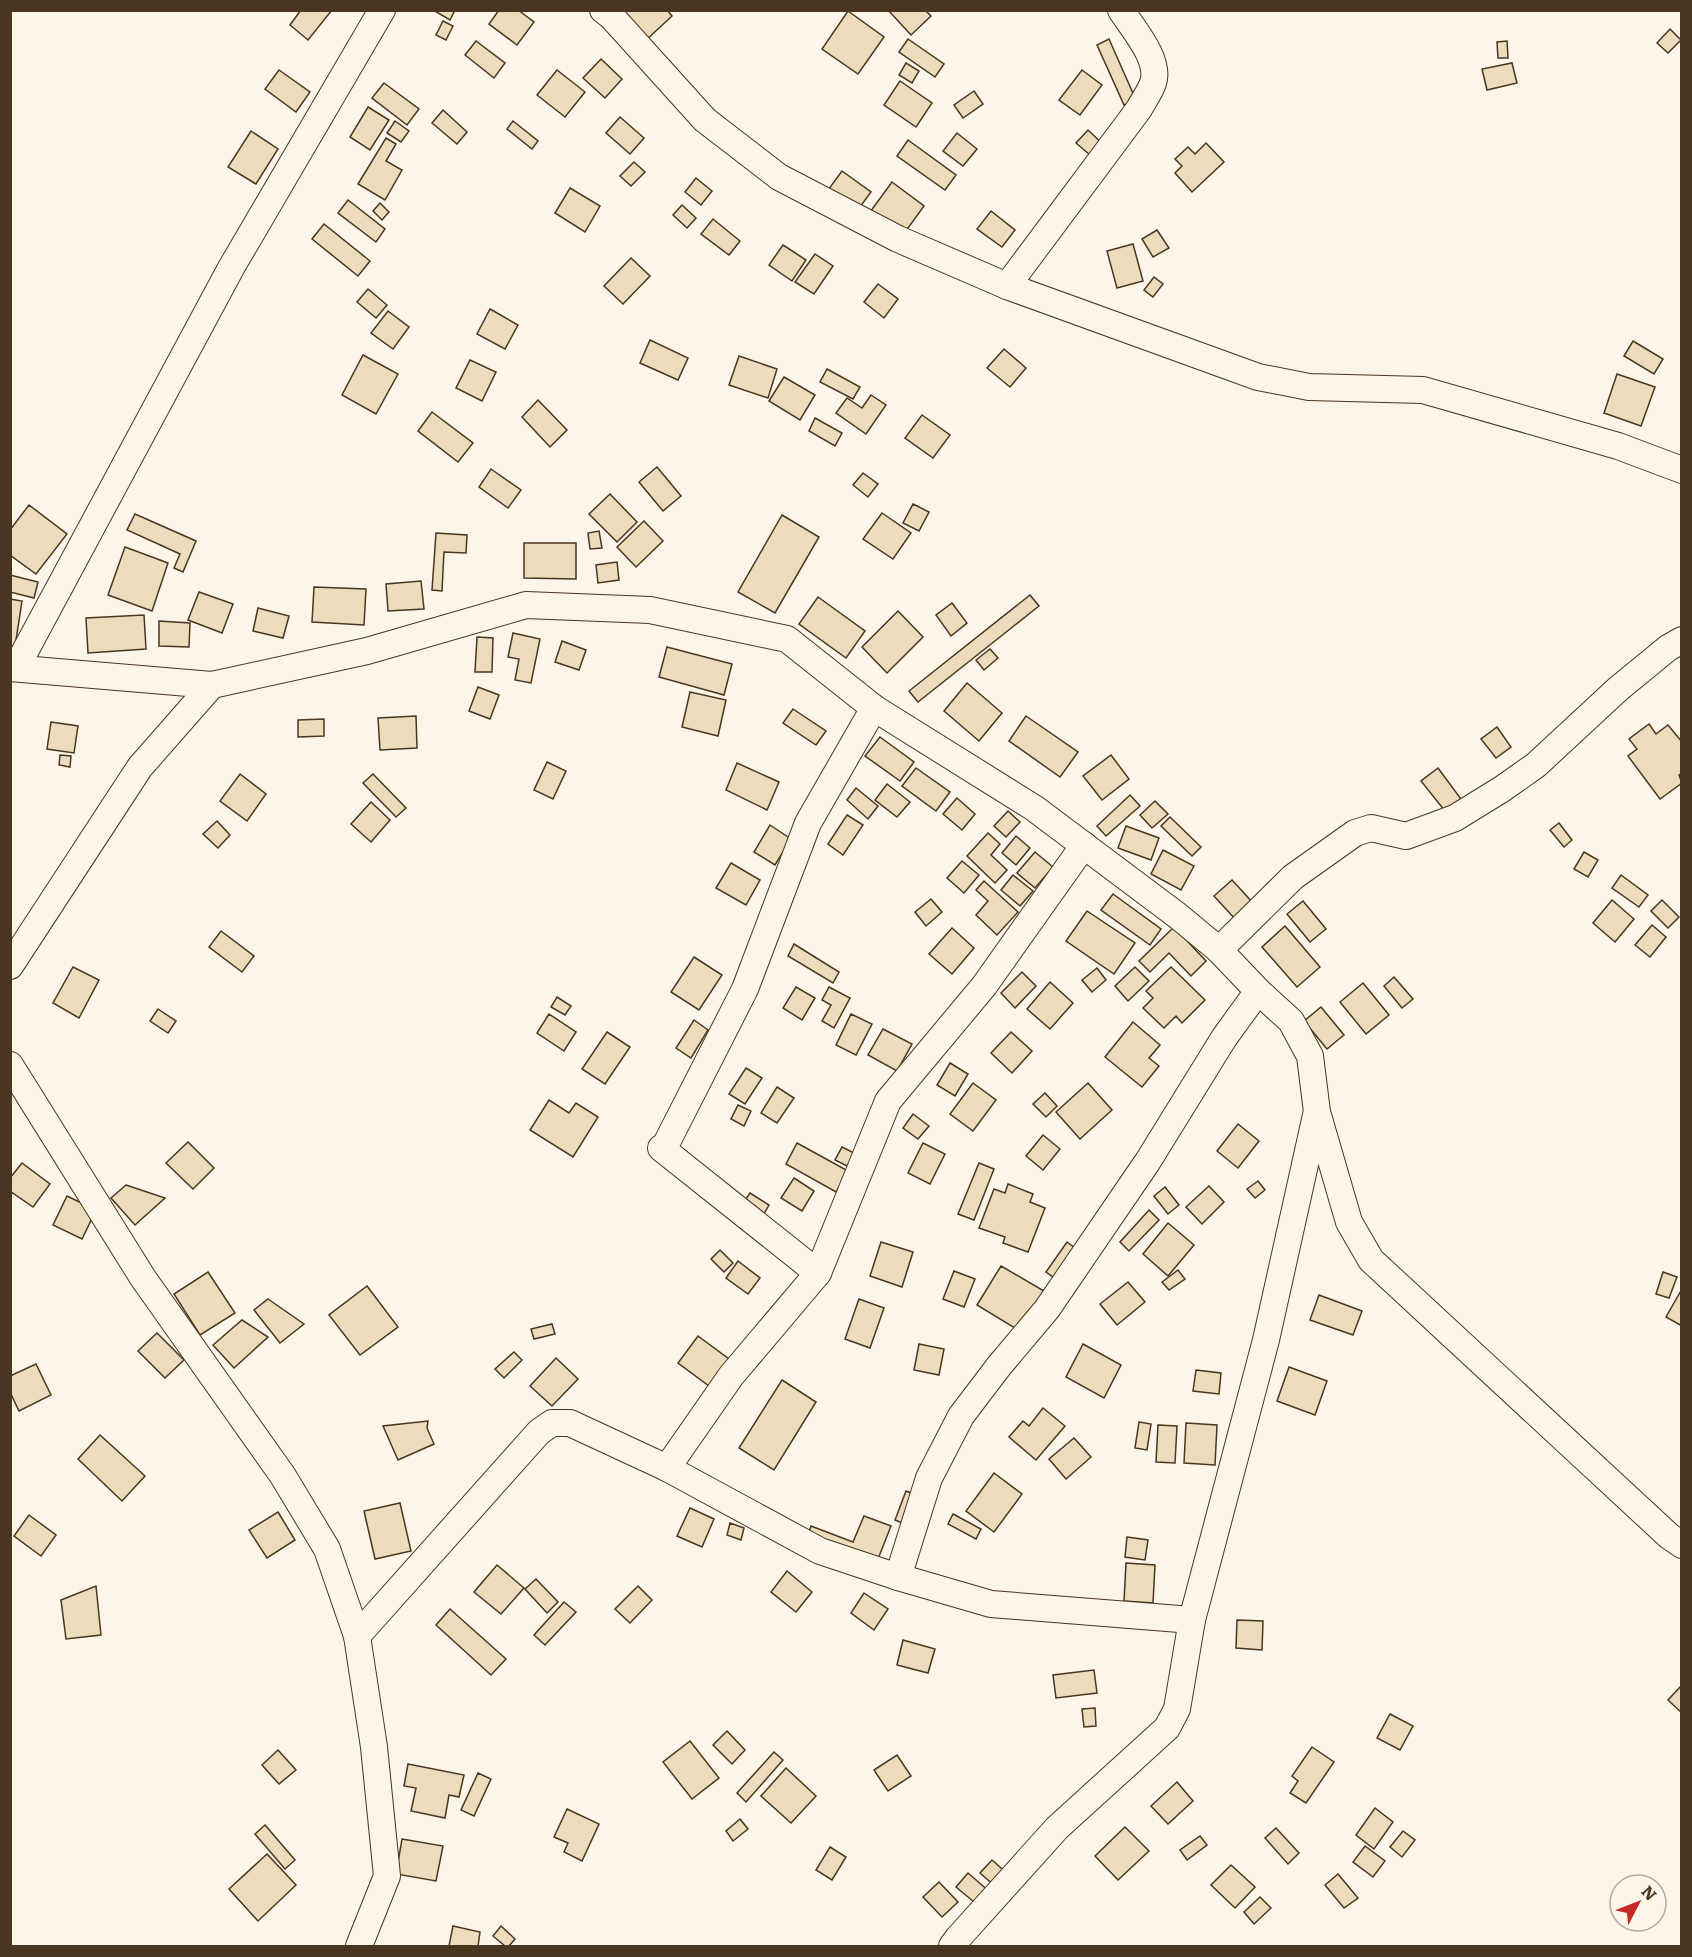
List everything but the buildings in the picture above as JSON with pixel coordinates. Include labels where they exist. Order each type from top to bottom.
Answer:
[{"type":"street","points":[[381,10],[231,268],[13,668],[212,685],[367,651],[526,605],[650,610],[787,639],[874,708],[1034,808],[1084,844],[1219,950],[1258,991],[1291,1021],[1310,1056],[1317,1112],[1349,1222],[1371,1260],[1682,1545]]},
{"type":"street","points":[[603,10],[612,17],[705,120],[778,177],[898,239],[1007,286],[1258,377],[1309,387],[1423,390],[1618,446],[1682,470]]},
{"type":"street","points":[[1007,286],[1139,109],[1153,83],[1155,67],[1144,44],[1121,10]]},
{"type":"street","points":[[1219,950],[1293,877],[1355,833],[1371,828],[1406,836],[1455,818],[1502,789],[1536,765],[1618,688],[1668,648],[1682,640]]},
{"type":"street","points":[[10,966],[140,767],[212,685]]},
{"type":"street","points":[[818,1273],[661,1148],[664,1148],[745,989],[808,823],[874,708]]},
{"type":"street","points":[[667,1468],[731,1376],[818,1273],[888,1101],[984,986],[1084,844]]},
{"type":"street","points":[[898,1576],[929,1478],[961,1416],[1047,1309],[1148,1161],[1224,1038],[1258,991]]},
{"type":"street","points":[[10,1065],[143,1278],[283,1476],[327,1549],[357,1636],[374,1747],[387,1876],[359,1947]]},
{"type":"street","points":[[952,1947],[1057,1828],[1167,1728],[1178,1709],[1192,1620],[1266,1340],[1317,1112]]},
{"type":"street","points":[[357,1636],[539,1432],[552,1423],[570,1423],[667,1468],[820,1551],[898,1576],[992,1604],[1192,1620]]}]
